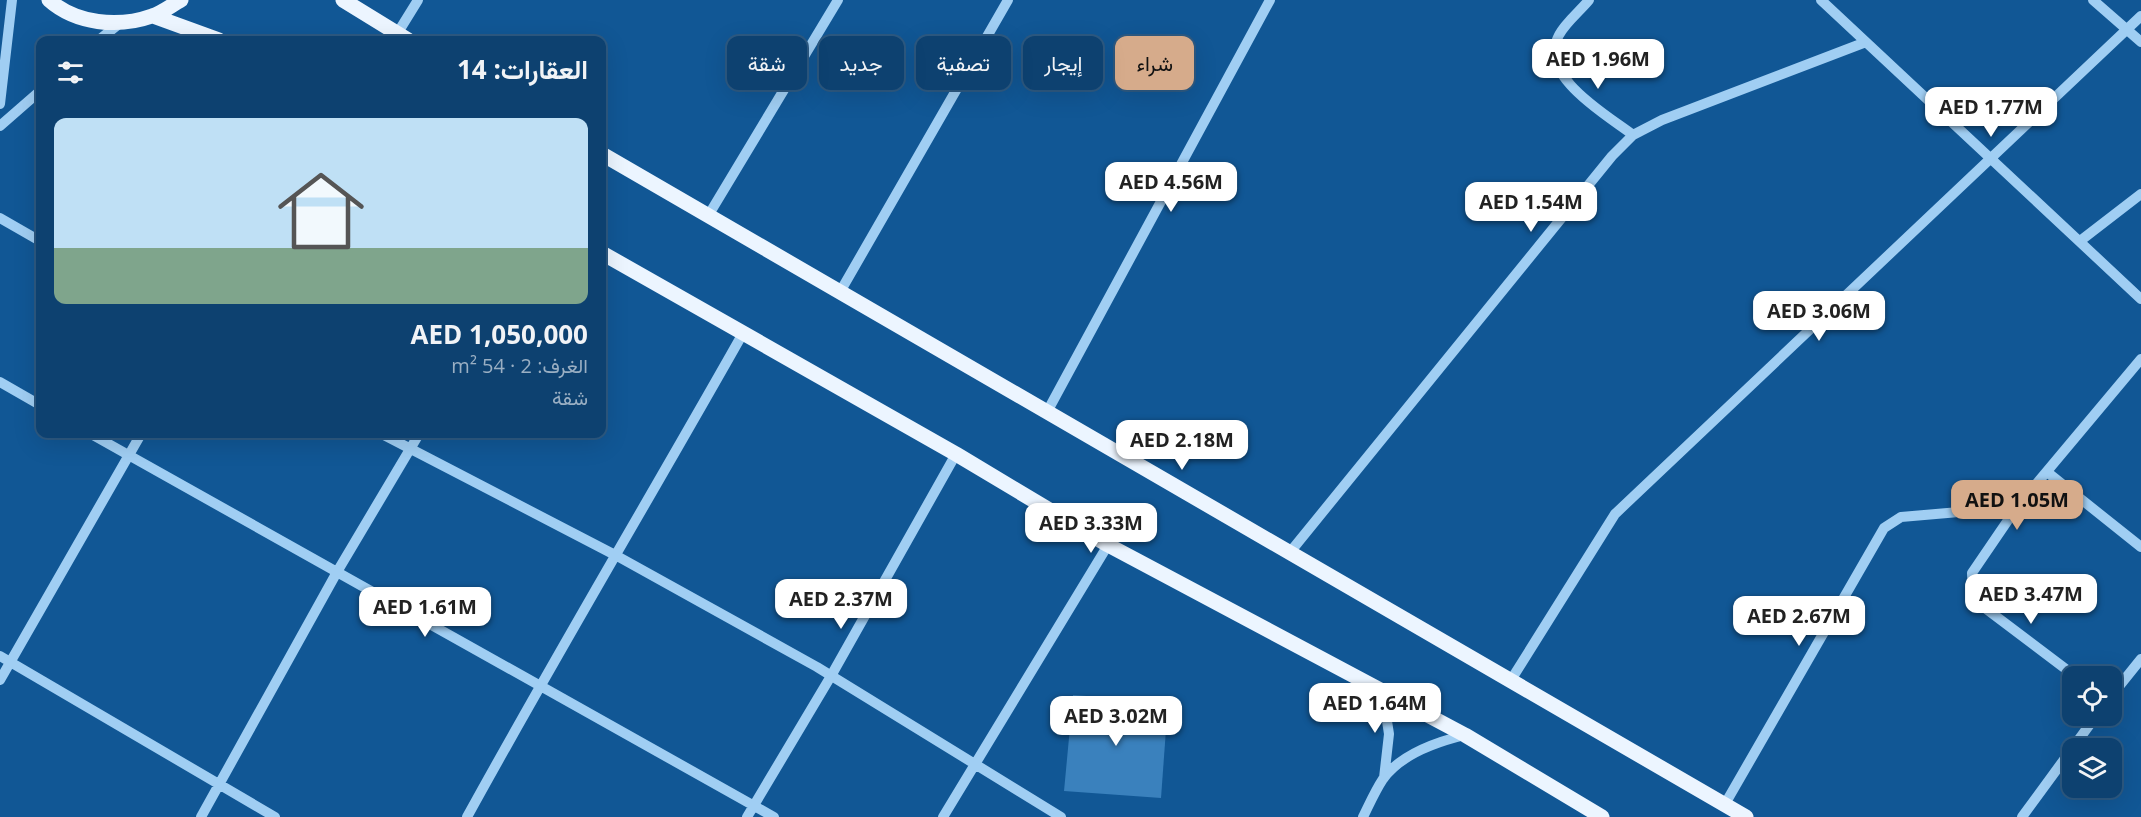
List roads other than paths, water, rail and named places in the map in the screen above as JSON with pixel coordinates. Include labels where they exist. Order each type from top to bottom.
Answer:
[{"type":"main road","points":[[49,0],[58,8],[88,20],[120,23],[153,16],[181,0]]},
{"type":"main road","points":[[343,0],[401,36]]},
{"type":"main road","points":[[153,16],[208,36]]},
{"type":"main road","points":[[606,156],[1291,551],[1746,817]]},
{"type":"main road","points":[[606,255],[742,335],[956,454],[1108,545],[1382,689],[1465,735],[1602,817]]},
{"type":"street","points":[[0,104],[12,0]]},
{"type":"street","points":[[403,36],[418,0]]},
{"type":"street","points":[[708,216],[838,0]]},
{"type":"street","points":[[840,292],[1008,0]]},
{"type":"street","points":[[1047,412],[1270,0]]},
{"type":"street","points":[[1589,0],[1558,36],[1557,68],[1568,85],[1633,135]]},
{"type":"street","points":[[1821,0],[2141,299]]},
{"type":"street","points":[[2093,0],[2141,42]]},
{"type":"street","points":[[1511,680],[1615,514],[2141,16]]},
{"type":"street","points":[[104,36],[120,23]]},
{"type":"street","points":[[1291,551],[1612,156],[1633,135],[1662,120],[1866,42]]},
{"type":"street","points":[[0,126],[36,94]]},
{"type":"street","points":[[2080,241],[2141,194]]},
{"type":"street","points":[[0,218],[36,239]]},
{"type":"street","points":[[467,817],[539,686],[617,556],[742,335]]},
{"type":"street","points":[[2062,667],[1981,605],[1973,596],[1972,573],[2017,507],[2141,359]]},
{"type":"street","points":[[0,382],[36,403]]},
{"type":"street","points":[[98,438],[774,817]]},
{"type":"street","points":[[0,680],[138,438]]},
{"type":"street","points":[[389,438],[617,556],[831,676],[1061,817]]},
{"type":"street","points":[[201,817],[337,572],[417,438]]},
{"type":"street","points":[[747,817],[831,676],[956,454]]},
{"type":"street","points":[[2046,472],[2141,547]]},
{"type":"street","points":[[1725,804],[1884,528],[1901,517],[2017,507]]},
{"type":"street","points":[[943,817],[1108,545]]},
{"type":"street","points":[[0,656],[275,817]]},
{"type":"street","points":[[2122,683],[2141,659]]},
{"type":"street","points":[[1382,689],[1389,734],[1384,778]]},
{"type":"street","points":[[2022,817],[2089,726]]},
{"type":"street","points":[[1363,817],[1384,778],[1412,754],[1465,735]]}]
